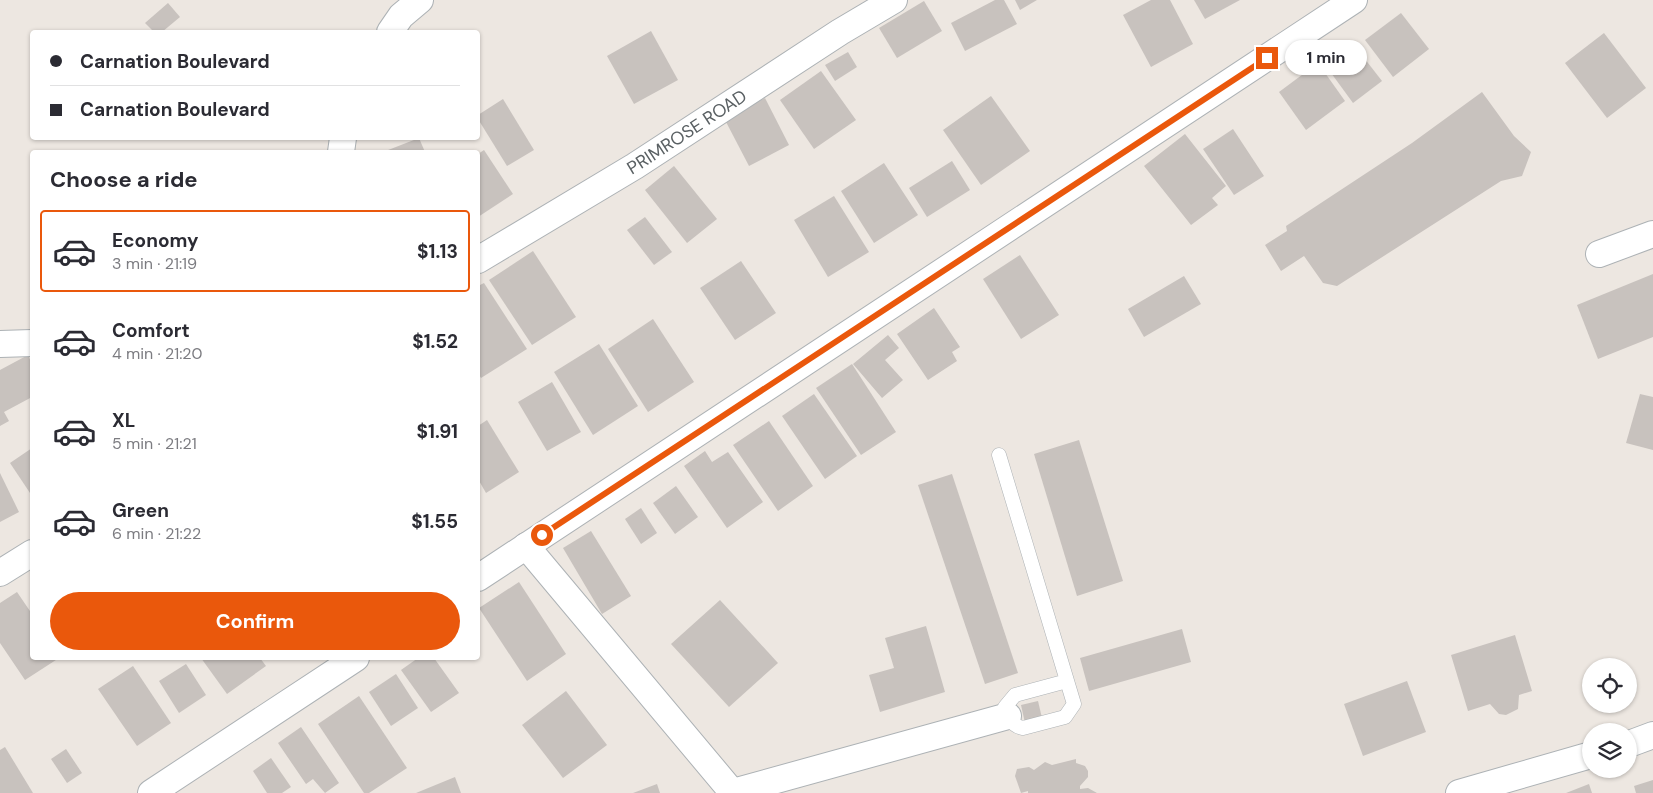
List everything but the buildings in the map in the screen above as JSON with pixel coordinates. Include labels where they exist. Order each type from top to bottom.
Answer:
[{"type":"street","points":[[391,30],[401,16],[420,0]]},
{"type":"street","name":"PRIMROSE ROAD","points":[[480,259],[636,166],[840,32],[894,0]]},
{"type":"street","points":[[480,577],[1354,0]]},
{"type":"street","points":[[1599,254],[1653,234]]},
{"type":"street","points":[[0,344],[30,343]]},
{"type":"street","points":[[526,546],[733,793],[1008,716]]},
{"type":"street","points":[[0,574],[30,554]]},
{"type":"street","points":[[151,793],[353,660]]},
{"type":"street","points":[[1637,741],[1653,736]]},
{"type":"street","points":[[1459,793],[1582,758]]},
{"type":"lane","points":[[999,455],[1074,704],[1065,717],[1023,728],[1017,727],[1008,716],[1005,707],[1015,695],[1067,681]]},
{"type":"route","points":[[542,535],[1267,58]]}]
